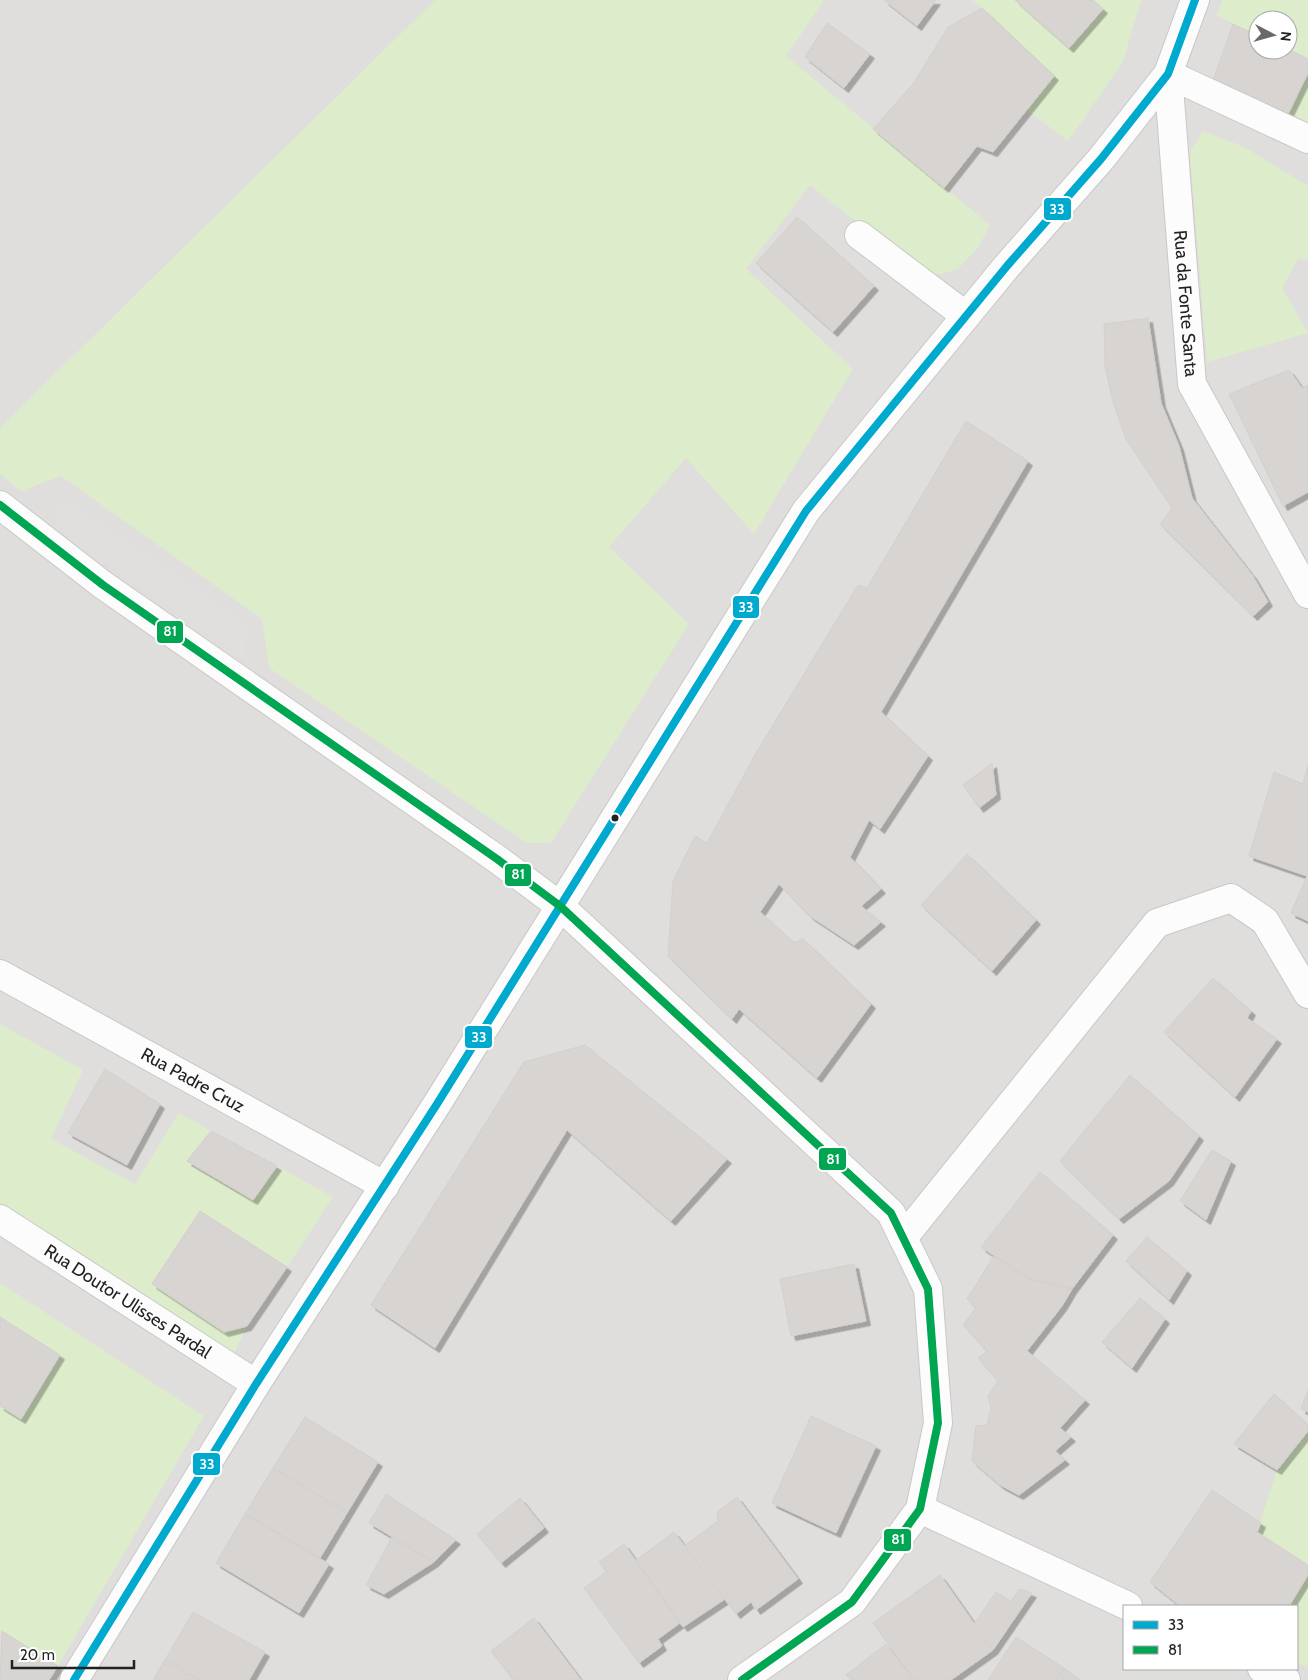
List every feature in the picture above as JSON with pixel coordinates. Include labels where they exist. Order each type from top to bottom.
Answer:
[{"type":"street","points":[[74,1680],[256,1384],[385,1186],[806,511],[966,316],[1101,159],[1168,74],[1195,0]]},
{"type":"street","points":[[1168,74],[1308,139]]},
{"type":"street","name":"Rua da Fonte Santa","points":[[1168,74],[1192,384],[1308,594]]},
{"type":"street","points":[[858,235],[966,316]]},
{"type":"street","points":[[0,505],[104,585],[497,858],[560,906],[891,1212],[928,1289],[938,1423],[920,1509],[852,1602],[742,1680]]},
{"type":"street","points":[[903,1238],[1157,923],[1231,898],[1265,921],[1308,994]]},
{"type":"street","name":"Rua Padre Cruz","points":[[0,974],[385,1186]]},
{"type":"street","name":"Rua Doutor Ulisses Pardal","points":[[0,1219],[256,1384]]},
{"type":"street","points":[[920,1509],[1126,1605]]},
{"type":"street","points":[[1264,1670],[1286,1680]]},
{"type":"shaded area","points":[[0,0],[1308,0],[1308,1680],[0,1680]]},
{"type":"shaded area","points":[[61,498],[243,621],[244,659],[57,528]]},
{"type":"green space","points":[[435,0],[824,0],[786,56],[990,225],[979,246],[958,269],[927,278],[810,185],[746,269],[853,369],[754,534],[686,458],[609,547],[689,624],[551,843],[527,843],[269,668],[262,619],[61,476],[21,491],[0,474],[0,428]]},
{"type":"green space","points":[[973,0],[1015,0],[1068,48],[1103,10],[1093,0],[1141,0],[1123,62],[1068,141],[1027,110],[1054,76]]},
{"type":"green space","points":[[1222,0],[1308,0],[1308,58],[1298,54],[1298,10],[1248,10],[1248,30],[1217,16]]},
{"type":"green space","points":[[1308,73],[1308,126],[1287,116]]},
{"type":"green space","points":[[1203,131],[1244,147],[1308,186],[1308,260],[1298,259],[1282,288],[1308,333],[1207,362],[1190,152]]},
{"type":"green space","points":[[0,1024],[83,1070],[51,1139],[135,1184],[179,1113],[211,1131],[187,1161],[253,1200],[277,1166],[333,1197],[287,1267],[200,1211],[152,1283],[247,1326],[231,1360],[0,1211]]},
{"type":"green space","points":[[0,1283],[204,1416],[58,1666],[2,1631],[0,1634]]},
{"type":"green space","points":[[1308,1431],[1308,1565],[1257,1532],[1277,1470]]},
{"type":"green space","points":[[1308,1575],[1308,1668],[1298,1663],[1298,1605],[1290,1605]]},
{"type":"building","points":[[884,0],[936,0],[917,26]]},
{"type":"building","points":[[1015,0],[1093,0],[1103,9],[1069,48]]},
{"type":"building","points":[[982,8],[1054,76],[993,152],[977,146],[944,188],[873,129],[913,84],[948,27]]},
{"type":"building","points":[[827,23],[870,54],[844,88],[805,57]]},
{"type":"building","points":[[1233,24],[1248,31],[1248,60],[1298,60],[1298,54],[1308,59],[1308,73],[1287,116],[1213,80]]},
{"type":"building","points":[[797,217],[874,286],[833,332],[756,263]]},
{"type":"building","points":[[1148,318],[1161,403],[1179,446],[1192,498],[1253,576],[1268,602],[1253,616],[1160,524],[1172,508],[1126,439],[1113,402],[1105,366],[1104,324]]},
{"type":"building","points":[[1289,370],[1302,388],[1308,385],[1308,492],[1283,506],[1229,394]]},
{"type":"building","points":[[966,421],[1028,461],[881,712],[928,756],[880,829],[869,820],[850,857],[881,889],[861,906],[881,922],[854,945],[810,916],[779,884],[760,912],[794,943],[803,939],[871,1004],[817,1078],[739,1009],[732,1019],[668,956],[673,881],[695,836],[707,843],[756,753],[858,585],[867,588]]},
{"type":"building","points":[[992,763],[996,795],[979,808],[963,785]]},
{"type":"building","points":[[1308,765],[1308,921],[1291,913],[1307,876],[1249,856],[1274,772],[1303,784]]},
{"type":"building","points":[[967,854],[1036,920],[992,971],[921,905]]},
{"type":"building","points":[[1213,978],[1251,1011],[1247,1018],[1277,1039],[1235,1097],[1164,1032]]},
{"type":"building","points":[[585,1045],[727,1159],[671,1221],[567,1130],[435,1348],[371,1305],[524,1062]]},
{"type":"building","points":[[105,1069],[160,1104],[127,1165],[68,1133]]},
{"type":"building","points":[[1130,1075],[1199,1136],[1169,1181],[1119,1219],[1060,1161]]},
{"type":"building","points":[[211,1131],[277,1166],[253,1200],[187,1161]]},
{"type":"building","points":[[1212,1150],[1231,1161],[1206,1220],[1180,1201]]},
{"type":"building","points":[[1040,1172],[1113,1235],[1072,1289],[1030,1279],[981,1247]]},
{"type":"building","points":[[200,1211],[287,1267],[247,1326],[224,1332],[152,1284]]},
{"type":"building","points":[[1147,1237],[1187,1271],[1169,1300],[1126,1261]]},
{"type":"building","points":[[994,1256],[1030,1279],[1072,1289],[1062,1306],[1027,1351],[1085,1400],[1060,1428],[1071,1437],[1055,1451],[1065,1460],[1019,1495],[1000,1485],[972,1461],[976,1426],[987,1425],[991,1408],[988,1396],[998,1381],[978,1358],[987,1351],[963,1325],[976,1308],[967,1299]]},
{"type":"building","points":[[854,1264],[866,1321],[791,1336],[780,1279]]},
{"type":"building","points":[[1140,1298],[1165,1319],[1132,1368],[1102,1342]]},
{"type":"building","points":[[0,1317],[60,1355],[21,1419],[0,1406]]},
{"type":"building","points":[[1308,1390],[1308,1412],[1301,1409]]},
{"type":"building","points":[[1274,1394],[1308,1425],[1308,1431],[1277,1470],[1234,1444]]},
{"type":"building","points":[[811,1416],[876,1446],[836,1533],[772,1503]]},
{"type":"building","points":[[305,1417],[378,1462],[347,1513],[273,1468]]},
{"type":"building","points":[[273,1468],[347,1513],[320,1558],[245,1514]]},
{"type":"building","points":[[1212,1490],[1261,1523],[1257,1532],[1308,1565],[1308,1575],[1290,1605],[1179,1605],[1150,1582]]},
{"type":"building","points":[[386,1494],[456,1540],[434,1562],[369,1523]]},
{"type":"building","points":[[737,1497],[798,1579],[756,1610],[751,1602],[736,1614],[684,1546],[718,1521],[717,1512]]},
{"type":"building","points":[[520,1498],[544,1528],[501,1563],[477,1534]]},
{"type":"building","points":[[245,1514],[329,1564],[299,1613],[216,1563]]},
{"type":"building","points":[[674,1532],[725,1599],[683,1627],[636,1560]]},
{"type":"building","points":[[392,1537],[434,1562],[384,1594],[366,1585]]},
{"type":"building","points":[[624,1544],[680,1623],[658,1639],[662,1646],[639,1663],[584,1588],[606,1572],[599,1562]]},
{"type":"building","points":[[940,1575],[993,1650],[951,1680],[914,1680],[873,1623]]},
{"type":"building","points":[[1020,1589],[1032,1593],[993,1650],[974,1624],[996,1592],[1011,1601]]},
{"type":"building","points":[[193,1612],[265,1652],[249,1680],[199,1680],[165,1660]]},
{"type":"building","points":[[534,1618],[581,1680],[513,1680],[491,1651]]},
{"type":"building","points":[[2,1631],[58,1666],[49,1680],[0,1680]]},
{"type":"building","points":[[1016,1637],[1064,1668],[1056,1680],[988,1680]]},
{"type":"building","points":[[886,1644],[914,1680],[851,1680],[846,1675]]},
{"type":"building","points":[[165,1660],[199,1680],[153,1680]]},
{"type":"building","points":[[1064,1668],[1080,1680],[1056,1680]]},
{"type":"transit line","name":"33","points":[[74,1680],[256,1384],[437,1104],[806,511],[1007,266],[1101,159],[1168,74],[1195,0]]},
{"type":"transit line","name":"81","points":[[0,505],[103,585],[497,859],[560,906],[891,1213],[928,1289],[938,1423],[920,1509],[852,1602],[742,1680]]}]
